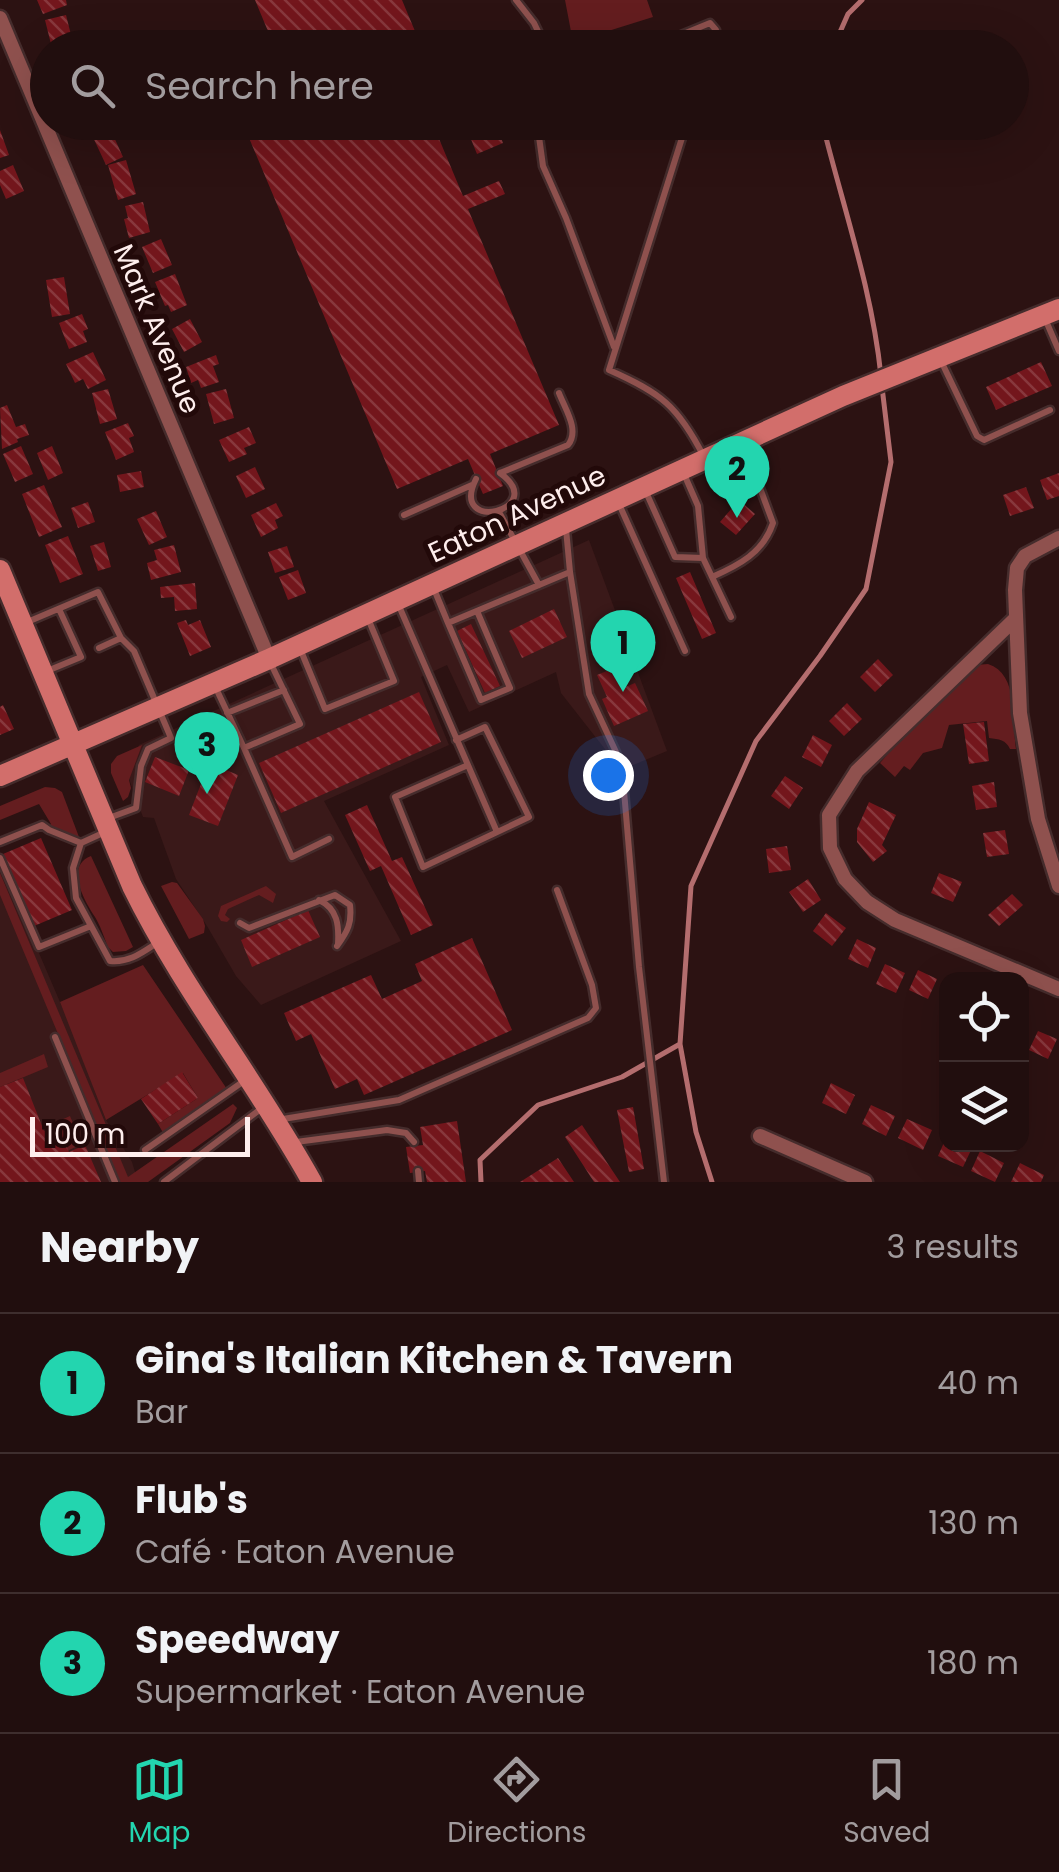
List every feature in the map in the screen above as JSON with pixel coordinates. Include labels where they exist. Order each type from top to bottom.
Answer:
[{"type":"main road","name":"Eaton Avenue","points":[[0,776],[269,659],[843,396],[1051,312]]},
{"type":"main road","points":[[0,570],[132,886],[161,941],[272,1112],[312,1182]]},
{"type":"street","name":"Mark Avenue","points":[[0,18],[30,89]]},
{"type":"street","name":"Mark Avenue","points":[[51,140],[269,659]]},
{"type":"street","points":[[1059,538],[1025,556],[1016,568],[1020,713],[1038,819],[1059,886]]},
{"type":"street","points":[[1016,618],[857,772],[829,816],[830,848],[845,879],[867,902],[895,920],[1059,989]]},
{"type":"street","points":[[760,1136],[865,1182]]},
{"type":"lane","points":[[516,0],[537,30]]},
{"type":"lane","points":[[693,30],[710,23],[716,30]]},
{"type":"lane","points":[[539,140],[543,166],[615,348]]},
{"type":"lane","points":[[681,140],[609,370],[645,386],[663,400],[690,430],[704,458]]},
{"type":"lane","points":[[1051,312],[1059,351]]},
{"type":"lane","points":[[939,357],[976,436],[984,440],[1050,410]]},
{"type":"lane","points":[[404,515],[475,482],[472,492],[476,504],[486,512],[506,508],[513,496],[510,482],[499,473],[572,441],[574,433],[558,393]]},
{"type":"lane","points":[[712,578],[745,562],[769,534],[773,523],[742,441]]},
{"type":"lane","points":[[682,469],[698,506],[703,558],[731,617]]},
{"type":"lane","points":[[643,486],[675,557],[703,558]]},
{"type":"lane","points":[[616,498],[685,651]]},
{"type":"lane","points":[[500,512],[539,585]]},
{"type":"lane","points":[[566,522],[589,694],[616,752],[624,790],[639,968],[664,1182]]},
{"type":"lane","points":[[448,623],[570,572]]},
{"type":"lane","points":[[431,584],[476,679],[481,700],[510,688],[497,669],[495,652],[477,611]]},
{"type":"lane","points":[[23,624],[98,592],[121,638],[134,651],[171,738],[148,749],[136,808],[81,843],[73,868],[76,898],[110,961],[123,962],[161,941]]},
{"type":"lane","points":[[396,600],[497,832]]},
{"type":"lane","points":[[43,673],[84,655],[59,609]]},
{"type":"lane","points":[[299,645],[325,709],[394,681],[366,614]]},
{"type":"lane","points":[[477,637],[486,632]]},
{"type":"lane","points":[[100,648],[121,638]]},
{"type":"lane","points":[[486,656],[495,652]]},
{"type":"lane","points":[[244,748],[300,724],[269,659]]},
{"type":"lane","points":[[214,683],[292,856],[329,839]]},
{"type":"lane","points":[[228,713],[284,690]]},
{"type":"lane","points":[[456,740],[485,727],[530,816],[423,867],[395,798],[468,765]]},
{"type":"lane","points":[[0,842],[42,824],[81,843]]},
{"type":"lane","points":[[0,858],[39,947],[90,925]]},
{"type":"lane","points":[[164,1182],[272,1112],[398,1100],[588,1018],[596,1008],[592,985],[557,890]]},
{"type":"lane","points":[[240,923],[249,928],[318,900],[334,895],[350,905],[352,918],[338,946],[336,916],[328,904],[318,900]]},
{"type":"lane","points":[[55,1037],[115,1182]]},
{"type":"lane","points":[[145,1150],[249,1078]]},
{"type":"lane","points":[[290,1142],[388,1130],[406,1132],[414,1142]]},
{"type":"lane","points":[[418,1171],[419,1182]]},
{"type":"shaded area","points":[[565,0],[647,0],[653,17],[611,30],[571,30]]},
{"type":"shaded area","points":[[589,540],[667,751],[614,773],[608,753],[561,693],[556,672],[469,712],[447,665],[421,677],[449,745],[324,801],[401,941],[261,1005],[236,976],[176,879],[154,818],[143,817],[129,779],[139,745]]},
{"type":"shaded area","points":[[988,664],[1005,677],[1009,688],[1016,749],[1010,749],[1002,740],[989,738],[987,721],[949,725],[942,748],[923,753],[910,770],[904,766],[895,777],[880,763],[976,665]]},
{"type":"shaded area","points":[[142,745],[129,780],[128,797],[123,801],[111,764],[117,756]]},
{"type":"shaded area","points":[[45,787],[62,792],[79,837],[49,827],[51,824],[39,804],[0,820],[0,806]]},
{"type":"shaded area","points":[[91,856],[133,947],[126,951],[113,952],[108,947],[82,894],[79,868]]},
{"type":"shaded area","points":[[0,862],[106,1120],[132,1162],[138,1182],[0,1182]]},
{"type":"shaded area","points":[[0,873],[128,1177],[233,1104],[237,1108],[230,1123],[148,1182],[120,1182],[0,895]]},
{"type":"shaded area","points":[[177,883],[203,919],[204,933],[189,939],[161,886]]},
{"type":"shaded area","points":[[266,886],[276,894],[273,903],[259,895],[228,909],[225,915],[230,919],[221,921],[221,906]]},
{"type":"shaded area","points":[[143,965],[229,1092],[165,1136],[158,1124],[198,1098],[183,1073],[106,1120],[60,1002]]},
{"type":"shaded area","points":[[44,1054],[48,1067],[0,1087],[0,1073]]},
{"type":"shaded area","points":[[70,1116],[82,1144],[67,1151],[43,1128]]},
{"type":"building","points":[[37,0],[66,0],[67,5],[43,14]]},
{"type":"building","points":[[255,0],[402,0],[414,30],[268,30]]},
{"type":"building","points":[[66,15],[70,30],[48,30],[45,20]]},
{"type":"building","points":[[0,130],[9,155],[0,158]]},
{"type":"building","points":[[94,140],[115,140],[123,157],[106,165]]},
{"type":"building","points":[[250,140],[440,140],[463,196],[499,181],[505,194],[468,209],[559,425],[490,454],[503,486],[483,494],[468,459],[397,489]]},
{"type":"building","points":[[471,140],[502,140],[503,143],[477,154]]},
{"type":"building","points":[[126,160],[136,194],[118,200],[108,165]]},
{"type":"building","points":[[13,165],[24,191],[6,199],[0,171]]},
{"type":"building","points":[[143,202],[150,232],[129,238],[125,206]]},
{"type":"building","points":[[161,239],[172,265],[153,273],[142,247]]},
{"type":"building","points":[[175,274],[187,305],[171,312],[155,282]]},
{"type":"building","points":[[64,277],[70,314],[52,317],[46,280]]},
{"type":"building","points":[[82,314],[88,329],[83,331],[87,342],[69,349],[59,323]]},
{"type":"building","points":[[190,319],[202,342],[184,352],[172,329]]},
{"type":"building","points":[[93,352],[106,380],[88,389],[83,379],[75,383],[66,364]]},
{"type":"building","points":[[216,355],[219,364],[213,366],[219,382],[201,388],[198,380],[191,383],[186,367]]},
{"type":"building","points":[[1041,362],[1052,386],[996,410],[986,387]]},
{"type":"building","points":[[108,389],[117,419],[100,424],[92,393]]},
{"type":"building","points":[[226,389],[234,418],[214,424],[206,394]]},
{"type":"building","points":[[7,405],[16,427],[25,424],[29,435],[2,449],[0,408]]},
{"type":"building","points":[[128,423],[134,436],[129,438],[134,452],[116,460],[105,432]]},
{"type":"building","points":[[249,427],[256,443],[244,448],[247,454],[229,462],[219,440]]},
{"type":"building","points":[[21,446],[33,474],[15,482],[3,454]]},
{"type":"building","points":[[52,446],[63,473],[48,480],[37,453]]},
{"type":"building","points":[[255,467],[265,489],[246,498],[236,476]]},
{"type":"building","points":[[141,471],[144,487],[120,492],[117,475]]},
{"type":"building","points":[[1059,473],[1059,496],[1047,500],[1040,480]]},
{"type":"building","points":[[44,485],[62,527],[39,537],[22,494]]},
{"type":"building","points":[[1026,487],[1034,508],[1010,516],[1003,495]]},
{"type":"building","points":[[739,500],[755,514],[736,535],[720,522]]},
{"type":"building","points":[[88,502],[95,522],[78,528],[71,508]]},
{"type":"building","points":[[276,503],[283,516],[275,520],[278,528],[261,537],[251,515]]},
{"type":"building","points":[[156,511],[167,537],[149,545],[137,519]]},
{"type":"building","points":[[68,536],[83,574],[60,583],[45,545]]},
{"type":"building","points":[[104,542],[111,567],[98,571],[90,546]]},
{"type":"building","points":[[174,545],[181,572],[151,580],[147,563],[157,560],[154,550]]},
{"type":"building","points":[[287,546],[294,567],[275,573],[268,552]]},
{"type":"building","points":[[298,570],[306,593],[288,600],[279,577]]},
{"type":"building","points":[[690,572],[716,633],[702,639],[676,578]]},
{"type":"building","points":[[195,583],[197,609],[175,611],[174,597],[161,598],[160,587]]},
{"type":"building","points":[[554,609],[567,637],[522,658],[509,631]]},
{"type":"building","points":[[186,620],[188,625],[200,620],[211,647],[190,656],[177,623]]},
{"type":"building","points":[[471,624],[500,686],[485,693],[457,631]]},
{"type":"building","points":[[878,659],[893,675],[875,692],[860,677]]},
{"type":"building","points":[[614,668],[623,688],[635,683],[648,711],[614,726],[597,675]]},
{"type":"building","points":[[419,692],[441,742],[281,813],[259,763]]},
{"type":"building","points":[[847,703],[862,719],[844,736],[829,721]]},
{"type":"building","points":[[3,705],[14,729],[0,735],[0,707]]},
{"type":"building","points":[[984,722],[989,761],[969,764],[963,724]]},
{"type":"building","points":[[813,735],[832,745],[821,767],[802,757]]},
{"type":"building","points":[[155,757],[189,770],[179,796],[145,782]]},
{"type":"building","points":[[209,763],[238,775],[218,826],[189,815]]},
{"type":"building","points":[[785,776],[803,788],[789,809],[771,796]]},
{"type":"building","points":[[994,782],[997,807],[976,810],[972,786]]},
{"type":"building","points":[[869,802],[896,815],[882,845],[887,851],[873,862],[857,842],[857,829]]},
{"type":"building","points":[[367,805],[392,861],[402,857],[433,925],[411,935],[381,866],[370,871],[345,815]]},
{"type":"building","points":[[1005,830],[1009,854],[987,857],[983,833]]},
{"type":"building","points":[[41,838],[72,910],[34,926],[3,854]]},
{"type":"building","points":[[787,846],[791,870],[769,873],[766,849]]},
{"type":"building","points":[[939,873],[962,882],[953,902],[931,893]]},
{"type":"building","points":[[808,879],[821,900],[803,912],[789,892]]},
{"type":"building","points":[[1012,894],[1023,905],[999,926],[988,915]]},
{"type":"building","points":[[308,910],[320,937],[252,967],[241,940]]},
{"type":"building","points":[[826,913],[846,928],[832,946],[813,931]]},
{"type":"building","points":[[472,938],[512,1030],[364,1095],[357,1079],[335,1089],[311,1034],[296,1041],[284,1013],[371,975],[382,999],[422,981],[415,964]]},
{"type":"building","points":[[857,939],[876,948],[868,968],[848,959]]},
{"type":"building","points":[[885,964],[905,973],[896,993],[876,984]]},
{"type":"building","points":[[918,970],[937,979],[928,999],[909,990]]},
{"type":"building","points":[[1038,1031],[1057,1039],[1048,1059],[1029,1050]]},
{"type":"building","points":[[182,1072],[198,1098],[158,1124],[141,1099]]},
{"type":"building","points":[[23,1078],[44,1131],[57,1126],[69,1152],[85,1145],[101,1182],[0,1182],[0,1087]]},
{"type":"building","points":[[831,1083],[855,1095],[846,1114],[822,1103]]},
{"type":"building","points":[[871,1105],[895,1116],[886,1136],[862,1124]]},
{"type":"building","points":[[633,1107],[644,1169],[629,1172],[617,1110]]},
{"type":"building","points":[[907,1119],[932,1130],[923,1150],[898,1138]]},
{"type":"building","points":[[457,1121],[466,1182],[427,1182],[425,1171],[410,1173],[406,1147],[423,1145],[420,1127]]},
{"type":"building","points":[[582,1125],[620,1182],[594,1182],[565,1137]]},
{"type":"building","points":[[940,1152],[970,1152],[963,1167],[938,1156]]},
{"type":"building","points":[[980,1152],[1004,1163],[995,1182],[971,1171]]},
{"type":"building","points":[[558,1158],[574,1182],[520,1182]]},
{"type":"building","points":[[1020,1163],[1044,1175],[1041,1182],[1011,1182]]},
{"type":"waterway","points":[[841,30],[848,14],[862,0]]},
{"type":"waterway","points":[[827,140],[864,280],[881,376]]},
{"type":"waterway","points":[[712,1182],[696,1132],[680,1044],[691,886],[756,741],[866,589],[891,462],[882,387]]},
{"type":"waterway","points":[[481,1182],[480,1160],[538,1105],[622,1077],[680,1044]]},
{"type":"place","name":"Flub's","points":[[737,518]]},
{"type":"place","name":"Gina's Italian Kitchen & Tavern","points":[[623,692]]},
{"type":"place","name":"Speedway","points":[[207,794]]}]
